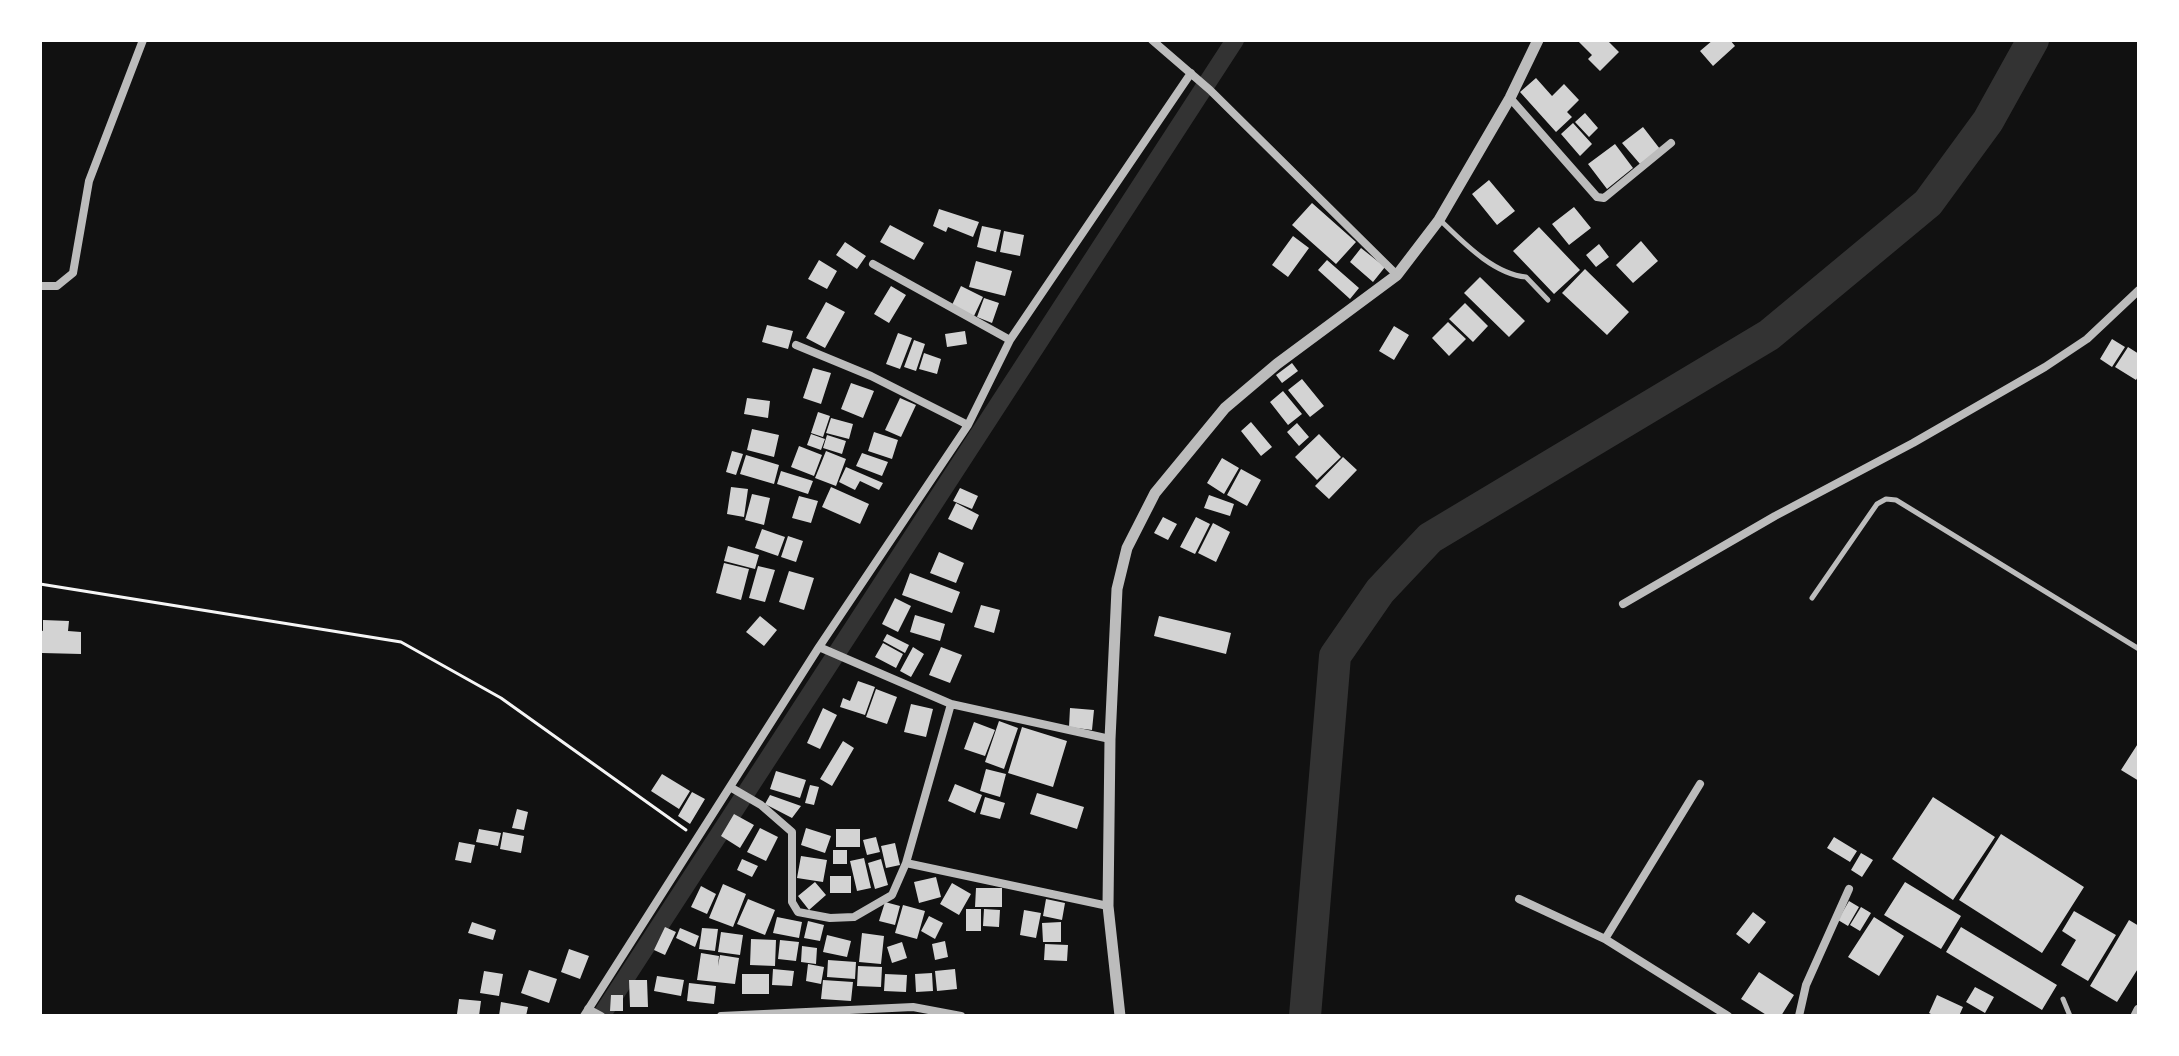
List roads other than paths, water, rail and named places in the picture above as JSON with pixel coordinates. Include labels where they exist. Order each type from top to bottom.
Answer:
[{"type":"street","points":[[40,286],[57,286],[73,273],[89,181],[143,40]]},
{"type":"street","points":[[1152,40],[1210,90],[1397,275]]},
{"type":"street","points":[[1120,1016],[1108,906],[1110,739],[1117,589],[1127,548],[1155,493],[1225,408],[1277,364],[1397,275],[1439,220],[1510,98],[1538,40]]},
{"type":"street","points":[[592,1014],[696,837],[734,789],[821,648],[968,425],[1010,340],[1193,75]]},
{"type":"street","points":[[1510,98],[1597,197],[1604,198],[1671,143]]},
{"type":"street","points":[[873,264],[1010,340]]},
{"type":"street","points":[[1623,604],[2045,367],[2087,339],[2139,290]]},
{"type":"street","points":[[796,345],[871,376],[968,425]]},
{"type":"street","points":[[821,648],[951,704],[1110,739]]},
{"type":"street","points":[[734,789],[792,832],[792,902],[798,912],[830,918],[854,917],[892,895],[906,863],[951,704]]},
{"type":"street","points":[[1605,939],[1700,784]]},
{"type":"street","points":[[906,863],[1108,906]]},
{"type":"street","points":[[1799,1016],[1806,985],[1849,889]]},
{"type":"street","points":[[1519,899],[1605,939],[1728,1016]]},
{"type":"street","points":[[721,1016],[913,1007],[961,1016]]},
{"type":"street","points":[[2136,1016],[2139,1010]]},
{"type":"lane","points":[[1439,220],[1470,248],[1515,276],[1526,277],[1548,300]]},
{"type":"lane","points":[[1812,598],[1877,504],[1886,499],[1896,500],[2139,649]]},
{"type":"lane","points":[[2063,999],[2070,1016]]},
{"type":"waterway","points":[[601,1016],[1235,40]]},
{"type":"waterway","points":[[1305,1016],[1335,656],[1380,591],[1430,538],[1769,335],[1928,203],[1988,121],[2033,40]]}]
